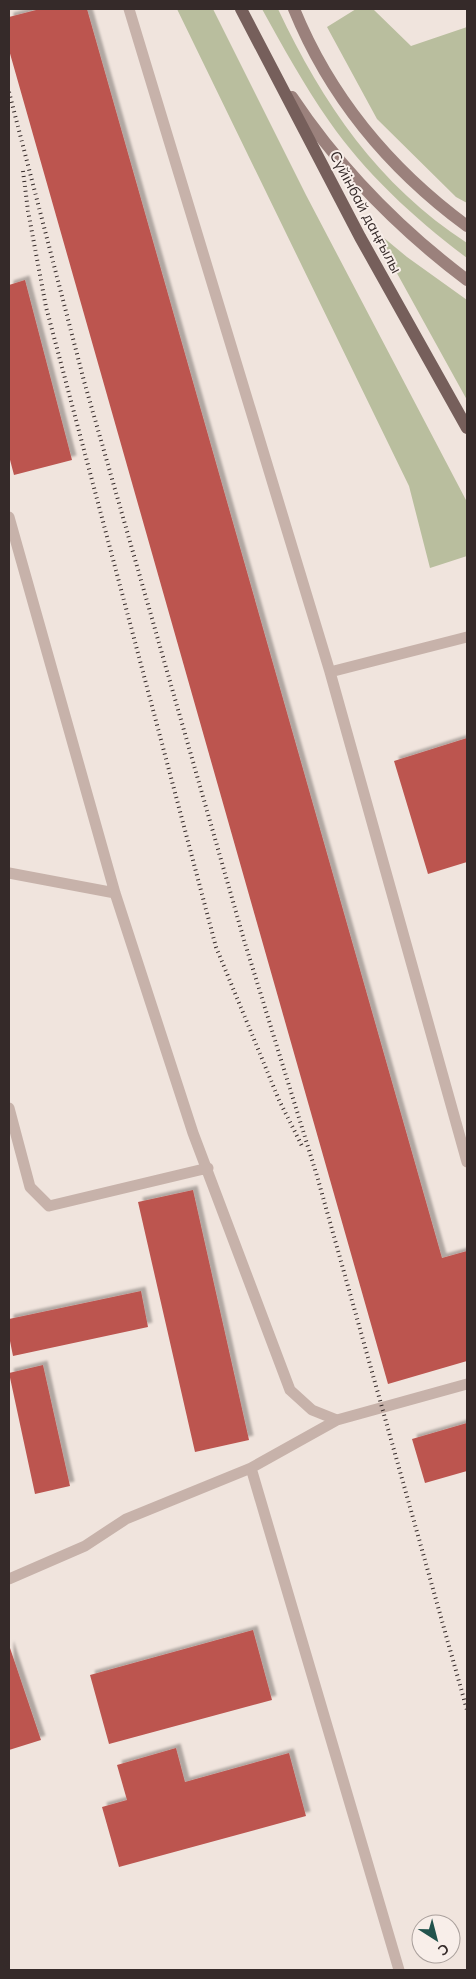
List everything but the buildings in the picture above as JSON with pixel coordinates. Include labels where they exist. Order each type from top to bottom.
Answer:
[{"type":"main road","name":"Сүйінбай даңғылы","points":[[241,9],[360,237],[467,428]]},
{"type":"main road","points":[[297,9],[314,53],[352,114],[402,173],[467,226]]},
{"type":"main road","points":[[276,74],[315,132],[366,192],[410,234],[467,280]]},
{"type":"lane","points":[[129,9],[330,672],[467,1162]]},
{"type":"lane","points":[[9,517],[115,893],[193,1133],[208,1168],[290,1390],[312,1410],[337,1420]]},
{"type":"lane","points":[[330,672],[467,637]]},
{"type":"lane","points":[[9,873],[115,893]]},
{"type":"lane","points":[[9,1108],[30,1187],[49,1206],[208,1168]]},
{"type":"lane","points":[[9,1579],[85,1546],[126,1519],[251,1468],[337,1420],[467,1384]]},
{"type":"lane","points":[[251,1468],[399,1970]]},
{"type":"green space","points":[[177,9],[213,9],[306,195],[467,502],[467,556],[430,568],[409,486]]},
{"type":"green space","points":[[262,9],[278,9],[314,77],[356,140],[380,169],[406,195],[435,220],[467,243],[467,258],[392,195],[343,141],[311,94]]},
{"type":"green space","points":[[356,9],[373,9],[411,46],[467,27],[467,203],[456,197],[377,119],[327,27]]},
{"type":"green space","points":[[372,228],[407,257],[467,300],[467,400]]},
{"type":"railway","points":[[9,92],[84,381],[244,940],[317,1176],[467,1710]]},
{"type":"railway","points":[[23,171],[28,211],[46,307],[216,947],[279,1100],[302,1146]]}]
